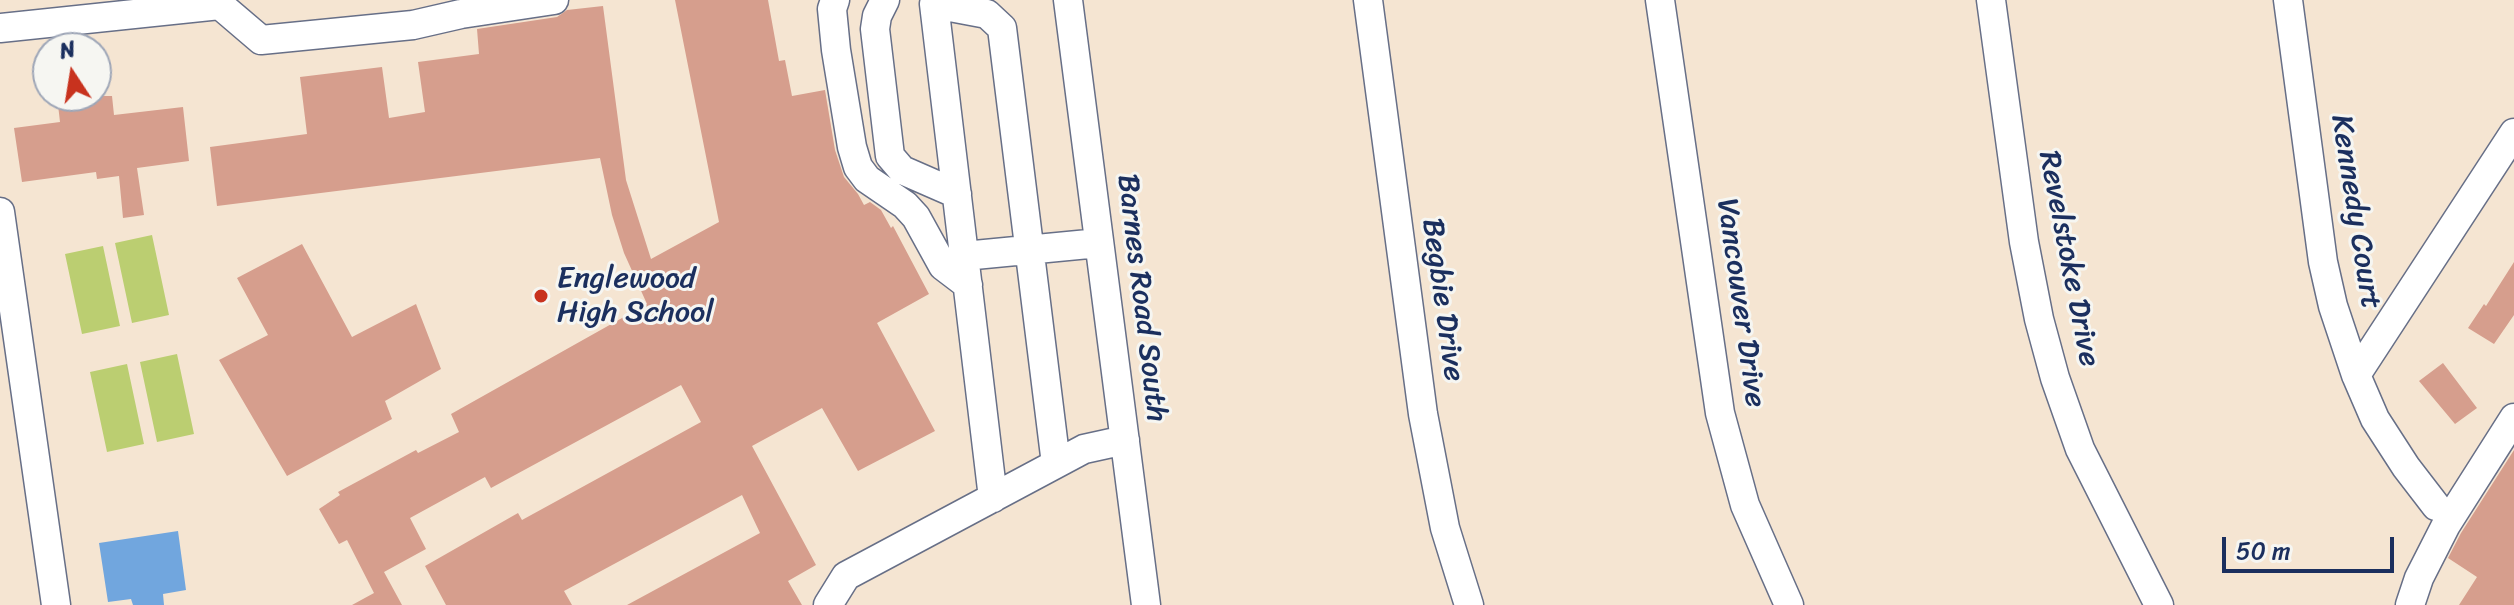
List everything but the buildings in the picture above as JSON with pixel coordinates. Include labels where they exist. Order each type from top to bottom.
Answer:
[{"type":"street","points":[[0,28],[180,5],[220,5],[261,40],[413,25],[461,14],[554,0]]},
{"type":"street","points":[[835,0],[832,9],[836,50],[858,167],[867,179],[905,205],[916,217],[943,266],[968,285]]},
{"type":"street","points":[[885,0],[875,29],[890,156],[902,170],[957,194]]},
{"type":"street","name":"Barnes Road South","points":[[1068,0],[1146,605]]},
{"type":"street","name":"Begbie Drive","points":[[1368,0],[1423,414],[1445,528],[1469,605]]},
{"type":"street","name":"Vancouver Drive","points":[[1660,0],[1720,413],[1745,505],[1789,605]]},
{"type":"street","name":"Revelstoke Drive","points":[[1991,0],[2024,242],[2051,364],[2080,449],[2159,605]]},
{"type":"street","name":"Kennedy Court","points":[[2288,0],[2323,262],[2333,306],[2356,375],[2375,419],[2436,506]]},
{"type":"street","points":[[993,498],[932,2],[987,14],[1002,28],[1056,464]]},
{"type":"street","points":[[2356,375],[2514,133]]},
{"type":"street","points":[[0,212],[56,605]]},
{"type":"street","points":[[964,256],[1099,243]]},
{"type":"street","points":[[2410,605],[2419,578],[2446,525],[2514,418]]},
{"type":"street","points":[[828,605],[846,576],[1084,449],[1125,440]]},
{"type":"green space","points":[[152,235],[169,315],[132,323],[115,243]]},
{"type":"green space","points":[[103,246],[120,326],[82,334],[65,254]]},
{"type":"green space","points":[[177,354],[194,434],[157,442],[140,362]]},
{"type":"green space","points":[[127,364],[144,444],[107,452],[90,372]]},
{"type":"water","points":[[178,531],[186,590],[163,594],[164,605],[133,605],[131,599],[108,602],[99,543]]},
{"type":"place","name":"Englewood High School","points":[[541,296]]}]
